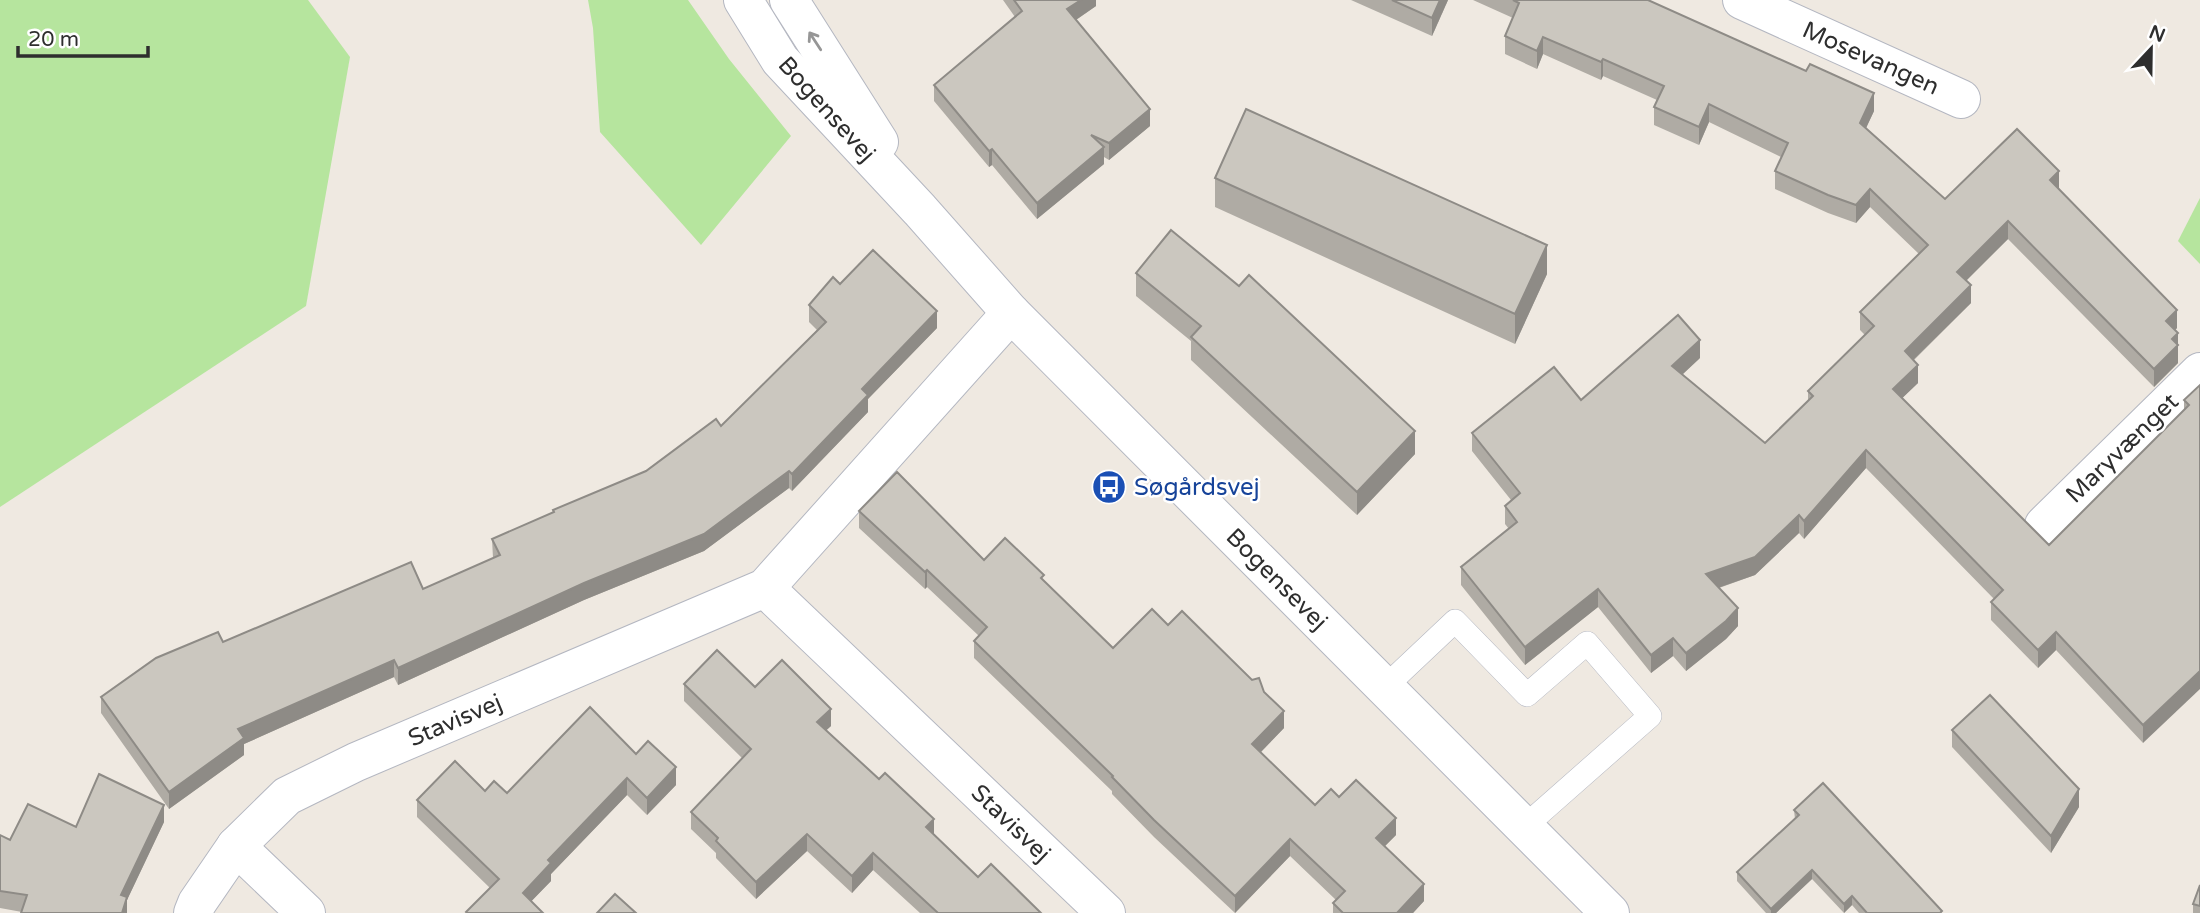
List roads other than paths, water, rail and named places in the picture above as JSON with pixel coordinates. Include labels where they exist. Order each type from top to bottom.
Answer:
[{"type":"street","name":"Bogensevej","points":[[743,0],[780,60],[920,210],[1011,313],[1610,913]]},
{"type":"street","name":"Bogensevej","points":[[789,0],[920,210]]},
{"type":"street","name":"Mosevangen","points":[[1742,0],[1961,99]]},
{"type":"street","name":"Stavisvej","points":[[193,913],[197,902],[236,846],[287,796],[356,762],[765,588],[1011,313]]},
{"type":"street","name":"Maryvænget","points":[[2044,524],[2200,372]]},
{"type":"street","name":"Stavisvej","points":[[765,588],[1105,913]]},
{"type":"street","points":[[236,846],[306,913]]},
{"type":"lane","points":[[1385,687],[1455,621],[1527,695],[1587,643],[1650,716],[1524,827]]},
{"type":"place","name":"Søgårdsvej","points":[[1109,487]]}]
